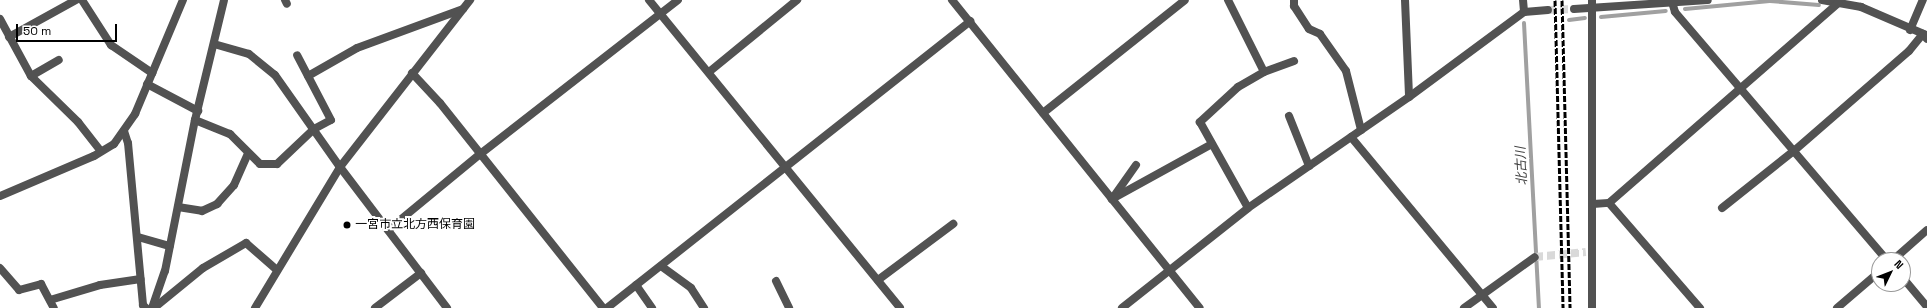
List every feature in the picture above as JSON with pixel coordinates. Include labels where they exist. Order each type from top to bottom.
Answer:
[{"type":"street","points":[[9,37],[76,0]]},
{"type":"street","points":[[82,0],[111,45],[152,73]]},
{"type":"street","points":[[0,196],[114,144],[124,132],[147,84],[183,0]]},
{"type":"street","points":[[153,308],[159,292],[170,246],[196,120],[224,0]]},
{"type":"street","points":[[255,308],[340,167],[470,0]]},
{"type":"street","points":[[649,0],[786,166],[900,308]]},
{"type":"street","points":[[388,230],[479,155],[678,0]]},
{"type":"street","points":[[709,72],[797,0]]},
{"type":"street","points":[[952,0],[1200,308]]},
{"type":"street","points":[[1043,113],[1185,0]]},
{"type":"street","points":[[1228,0],[1264,72]]},
{"type":"street","points":[[1294,0],[1294,6],[1309,30],[1320,34],[1346,71],[1361,130]]},
{"type":"street","points":[[1406,0],[1409,97]]},
{"type":"street","points":[[1523,0],[1524,12]]},
{"type":"street","points":[[1574,9],[1592,4],[1708,0]]},
{"type":"street","points":[[1722,208],[1795,150],[1926,36],[1860,7],[1822,0]]},
{"type":"street","points":[[1910,30],[1923,0]]},
{"type":"street","points":[[1672,2],[1675,12],[1795,150],[1880,252]]},
{"type":"street","points":[[1593,204],[1609,203],[1838,3]]},
{"type":"street","points":[[1592,4],[1593,204],[1589,252],[1592,308]]},
{"type":"street","points":[[308,76],[357,48],[464,8]]},
{"type":"street","points":[[1122,308],[1169,269],[1248,208],[1409,97],[1524,12],[1548,10]]},
{"type":"street","points":[[0,19],[31,76],[78,122],[101,151]]},
{"type":"street","points":[[607,308],[970,21]]},
{"type":"street","points":[[214,44],[250,54],[275,76],[340,167],[447,308]]},
{"type":"street","points":[[196,120],[230,134],[248,154],[260,164],[277,164],[314,129],[331,120],[297,55]]},
{"type":"street","points":[[31,76],[59,60]]},
{"type":"street","points":[[1248,208],[1200,122],[1238,87],[1264,72],[1294,61]]},
{"type":"street","points":[[412,73],[440,103],[479,155],[603,308]]},
{"type":"street","points":[[147,84],[198,111]]},
{"type":"street","points":[[1289,116],[1309,166]]},
{"type":"street","points":[[124,132],[128,143],[138,237],[143,305],[146,308]]},
{"type":"street","points":[[1351,137],[1483,294],[1493,308]]},
{"type":"street","points":[[1112,199],[1212,144]]},
{"type":"street","points":[[178,207],[202,211],[217,204],[234,186],[248,154]]},
{"type":"street","points":[[1112,199],[1136,165]]},
{"type":"street","points":[[1609,203],[1700,308]]},
{"type":"street","points":[[878,280],[953,224]]},
{"type":"street","points":[[1902,252],[1927,230]]},
{"type":"street","points":[[138,237],[170,246]]},
{"type":"street","points":[[153,308],[203,268],[246,243],[277,270]]},
{"type":"street","points":[[1464,308],[1535,257]]},
{"type":"street","points":[[661,266],[691,288],[704,308]]},
{"type":"street","points":[[0,271],[19,290],[41,284],[52,304],[100,285],[141,279]]},
{"type":"street","points":[[375,308],[421,273]]},
{"type":"street","points":[[1837,308],[1871,279]]},
{"type":"street","points":[[776,281],[789,308]]},
{"type":"street","points":[[636,285],[652,308]]},
{"type":"street","points":[[1911,288],[1927,307]]},
{"type":"waterway","points":[[1685,9],[1770,1],[1819,5]]},
{"type":"waterway","points":[[1601,17],[1666,11]]},
{"type":"waterway","points":[[1569,20],[1585,18]]},
{"type":"waterway","name":"北古川","points":[[1524,23],[1539,308]]},
{"type":"tunnel","points":[[1548,10],[1574,9]]},
{"type":"tunnel","points":[[1535,257],[1586,252]]},
{"type":"railway","points":[[1555,0],[1563,308]]},
{"type":"railway","points":[[1562,0],[1570,308]]},
{"type":"place","name":"一宮市立北方西保育園","points":[[347,225]]}]
